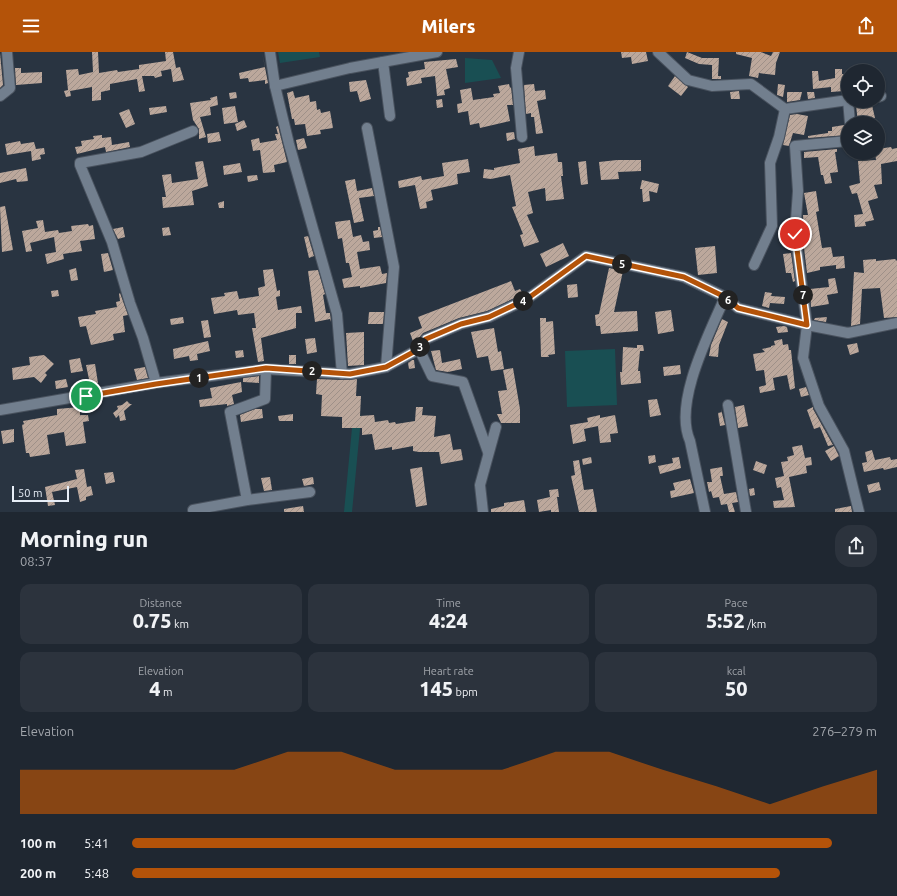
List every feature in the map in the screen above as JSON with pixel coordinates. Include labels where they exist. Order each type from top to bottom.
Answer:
[{"type":"street","points":[[0,96],[10,88],[7,52]]},
{"type":"street","points":[[270,52],[275,86],[325,275],[337,314],[342,374]]},
{"type":"street","points":[[275,86],[350,68],[437,52]]},
{"type":"street","points":[[519,52],[516,68],[522,137]]},
{"type":"street","points":[[658,52],[688,80],[712,86],[751,84],[785,109],[841,101]]},
{"type":"street","points":[[383,62],[390,116]]},
{"type":"street","points":[[754,265],[772,226],[770,163],[779,137],[785,109]]},
{"type":"street","points":[[367,128],[394,266],[386,367]]},
{"type":"street","points":[[156,384],[112,242],[80,163],[141,152],[193,131]]},
{"type":"street","points":[[841,142],[794,146],[798,191],[795,234],[807,325],[803,358],[819,406],[844,451],[859,512]]},
{"type":"street","points":[[0,410],[156,384],[266,368],[350,374],[386,367],[419,349],[426,339],[461,324],[489,317],[527,299],[586,256],[684,277],[725,297],[738,308],[807,325],[848,333],[897,323]]},
{"type":"street","points":[[705,512],[690,441],[686,432],[685,415],[687,396],[707,338],[725,297]]},
{"type":"street","points":[[419,349],[432,376],[463,382],[488,452]]},
{"type":"street","points":[[246,500],[230,412],[264,399],[266,368]]},
{"type":"street","points":[[728,405],[746,512]]},
{"type":"street","points":[[483,512],[480,485],[496,427]]},
{"type":"street","points":[[193,510],[246,500],[310,492]]},
{"type":"shaded area","points":[[278,52],[319,52],[320,57],[280,63]]},
{"type":"shaded area","points":[[465,58],[492,60],[501,78],[465,83]]},
{"type":"shaded area","points":[[615,349],[617,405],[567,407],[565,351]]},
{"type":"building","points":[[92,52],[98,52],[99,73],[139,69],[139,65],[166,61],[165,52],[173,52],[176,68],[180,67],[184,80],[173,82],[171,69],[161,71],[162,76],[155,78],[154,76],[142,76],[145,91],[139,92],[137,79],[110,84],[110,90],[101,92],[101,100],[92,101],[92,87],[70,91],[71,96],[66,97],[64,91],[68,90],[66,70],[78,69],[79,75],[93,72]]},
{"type":"building","points":[[621,52],[646,52],[648,61],[632,64],[631,57],[622,58]]},
{"type":"building","points":[[687,52],[702,58],[719,58],[718,76],[721,76],[721,79],[712,79],[712,65],[699,64],[685,58]]},
{"type":"building","points":[[736,52],[761,52],[771,56],[773,52],[780,52],[776,63],[775,75],[759,73],[758,78],[749,76],[752,58],[736,54]]},
{"type":"building","points":[[0,53],[3,85],[0,88]]},
{"type":"building","points":[[456,59],[458,67],[446,69],[450,88],[444,90],[445,95],[437,96],[435,76],[421,78],[422,83],[407,86],[406,78],[409,77],[408,72],[425,69],[424,62]]},
{"type":"building","points":[[265,67],[268,83],[265,84],[265,80],[249,82],[248,78],[240,79],[239,73]]},
{"type":"building","points":[[15,68],[21,68],[21,73],[42,72],[42,83],[16,85]]},
{"type":"building","points":[[835,69],[841,69],[841,91],[831,92],[831,87],[813,89],[812,71],[818,71],[819,81],[835,78]]},
{"type":"building","points":[[675,76],[688,87],[681,96],[668,86]]},
{"type":"building","points":[[366,80],[371,99],[360,102],[357,91],[350,92],[349,82]]},
{"type":"building","points":[[509,84],[510,88],[511,87],[513,105],[507,105],[510,121],[480,128],[479,123],[470,125],[468,111],[458,113],[457,104],[462,103],[460,90],[471,88],[473,100],[494,97],[493,94],[500,93],[498,86]]},
{"type":"building","points":[[534,84],[535,91],[545,90],[546,99],[537,101],[543,133],[536,134],[534,117],[531,117],[531,113],[526,114],[524,85]]},
{"type":"building","points":[[778,84],[785,85],[783,97],[777,95]]},
{"type":"building","points":[[293,91],[295,98],[309,95],[310,102],[316,101],[317,110],[320,109],[321,113],[330,111],[333,128],[320,130],[321,134],[307,136],[305,124],[295,125],[294,119],[292,119],[287,93]]},
{"type":"building","points":[[739,91],[740,99],[731,99],[730,92]]},
{"type":"building","points":[[236,92],[237,98],[230,99],[229,93]]},
{"type":"building","points":[[787,92],[802,92],[800,100],[787,102]]},
{"type":"building","points":[[807,92],[814,92],[815,98],[808,99]]},
{"type":"building","points":[[217,96],[218,105],[210,107],[211,115],[200,117],[206,137],[199,139],[199,129],[193,120],[190,103],[211,100],[210,98]]},
{"type":"building","points":[[442,99],[443,107],[437,108],[436,100]]},
{"type":"building","points":[[166,106],[167,112],[150,115],[149,108]]},
{"type":"building","points":[[235,106],[238,122],[224,124],[222,108]]},
{"type":"building","points":[[856,108],[873,108],[875,116],[857,116]]},
{"type":"building","points":[[129,109],[135,124],[126,128],[119,113]]},
{"type":"building","points":[[797,114],[808,116],[804,135],[793,133],[789,146],[783,145],[790,115]]},
{"type":"building","points":[[244,120],[247,127],[237,131],[235,124]]},
{"type":"building","points":[[278,126],[287,162],[274,165],[275,172],[263,173],[260,150],[253,151],[251,140],[259,138],[260,143],[277,140],[275,134],[278,134],[276,127]]},
{"type":"building","points":[[841,126],[841,135],[808,138],[808,136],[828,133],[828,131],[832,131],[832,127]]},
{"type":"building","points":[[219,132],[221,141],[208,143],[207,134]]},
{"type":"building","points":[[514,132],[515,139],[507,141],[506,133]]},
{"type":"building","points":[[102,135],[102,138],[111,137],[112,145],[129,142],[130,147],[106,152],[105,147],[77,154],[75,147],[82,146],[81,141],[94,139],[93,136]]},
{"type":"building","points":[[304,138],[307,148],[298,150],[296,140]]},
{"type":"building","points":[[20,141],[21,144],[34,142],[36,149],[44,148],[45,154],[40,155],[41,159],[32,161],[31,151],[7,155],[5,144]]},
{"type":"building","points":[[534,146],[535,156],[557,153],[558,162],[562,162],[563,176],[561,176],[564,199],[546,201],[545,188],[528,192],[533,213],[527,215],[539,242],[524,247],[520,235],[523,234],[512,207],[516,206],[510,175],[491,179],[483,178],[484,169],[494,170],[494,168],[520,163],[518,149]]},
{"type":"building","points":[[885,148],[897,148],[897,161],[881,164],[882,184],[874,185],[878,198],[868,201],[874,220],[865,222],[866,226],[855,227],[854,215],[863,214],[857,193],[852,194],[849,186],[860,183],[858,161],[885,160]]},
{"type":"building","points":[[837,149],[837,152],[835,152],[838,172],[830,173],[832,183],[825,184],[823,175],[821,175],[818,157],[804,158],[804,152]]},
{"type":"building","points":[[468,159],[470,172],[457,174],[458,184],[431,190],[433,200],[426,202],[427,208],[420,209],[415,185],[399,188],[398,181],[421,176],[422,180],[444,176],[442,163]]},
{"type":"building","points":[[641,160],[641,171],[618,172],[619,179],[601,180],[599,162]]},
{"type":"building","points":[[203,161],[208,186],[192,191],[194,205],[163,208],[162,197],[166,197],[162,175],[171,174],[172,183],[198,179],[195,162]]},
{"type":"building","points":[[586,161],[588,184],[581,185],[578,162]]},
{"type":"building","points":[[240,163],[242,172],[224,175],[223,166]]},
{"type":"building","points":[[26,168],[28,181],[17,182],[16,179],[0,183],[0,173]]},
{"type":"building","points":[[257,175],[258,180],[248,182],[247,176]]},
{"type":"building","points":[[355,179],[357,191],[372,188],[374,196],[359,198],[364,221],[354,223],[345,181]]},
{"type":"building","points":[[642,180],[659,184],[657,193],[649,191],[650,201],[643,202],[642,189],[640,189]]},
{"type":"building","points":[[816,191],[819,211],[816,212],[822,248],[831,247],[833,257],[844,256],[845,268],[836,269],[836,265],[820,267],[820,270],[807,273],[802,231],[804,231],[803,215],[808,215],[804,193]]},
{"type":"building","points":[[224,201],[224,208],[219,208],[218,203]]},
{"type":"building","points":[[5,206],[13,250],[2,252],[0,207]]},
{"type":"building","points":[[43,220],[45,232],[58,230],[59,233],[72,231],[71,226],[88,224],[89,226],[93,225],[95,239],[80,241],[82,251],[63,254],[64,259],[47,264],[45,254],[56,252],[54,237],[30,243],[32,251],[26,252],[22,231],[38,228],[36,221]]},
{"type":"building","points":[[350,220],[353,237],[361,235],[363,242],[369,241],[370,250],[357,252],[360,269],[380,266],[382,274],[387,273],[386,283],[360,288],[360,286],[344,288],[342,279],[352,277],[349,263],[346,263],[342,238],[338,239],[335,222]]},
{"type":"building","points":[[123,227],[125,237],[118,239],[113,229]]},
{"type":"building","points":[[169,227],[171,235],[163,236],[162,228]]},
{"type":"building","points":[[378,227],[380,227],[382,237],[374,238],[373,231],[378,230]]},
{"type":"building","points":[[308,236],[314,256],[309,258],[304,237]]},
{"type":"building","points":[[563,243],[569,256],[546,267],[540,254]]},
{"type":"building","points":[[715,246],[717,273],[698,275],[695,248]]},
{"type":"building","points":[[108,253],[113,270],[104,272],[101,254]]},
{"type":"building","points":[[791,253],[795,281],[793,282],[791,273],[786,273],[783,254]]},
{"type":"building","points":[[876,259],[876,261],[895,259],[897,261],[897,317],[884,318],[880,288],[862,289],[860,324],[851,326],[854,272],[864,273],[863,260]]},
{"type":"building","points":[[76,268],[78,280],[71,281],[69,270]]},
{"type":"building","points":[[609,268],[623,271],[614,312],[637,311],[638,331],[601,334],[600,326],[596,326],[595,315],[599,314]]},
{"type":"building","points":[[273,269],[277,291],[280,290],[280,296],[276,297],[278,310],[301,306],[302,313],[296,313],[296,328],[261,338],[264,361],[258,362],[252,328],[256,328],[254,313],[238,315],[237,310],[214,314],[211,298],[225,296],[224,293],[237,291],[239,299],[259,296],[258,288],[265,286],[263,270]]},
{"type":"building","points":[[318,270],[325,294],[323,295],[326,313],[330,313],[331,322],[330,319],[315,322],[308,271]]},
{"type":"building","points":[[835,278],[838,293],[827,295],[829,304],[811,307],[810,289],[829,287],[828,279]]},
{"type":"building","points":[[511,281],[515,291],[520,289],[523,294],[487,311],[459,318],[423,333],[414,344],[410,333],[422,328],[418,317]]},
{"type":"building","points":[[577,284],[578,297],[568,298],[567,285]]},
{"type":"building","points":[[58,290],[59,296],[52,297],[51,291]]},
{"type":"building","points":[[765,292],[772,293],[771,296],[785,297],[784,304],[770,303],[769,308],[762,306]]},
{"type":"building","points":[[120,293],[128,315],[123,316],[125,332],[113,334],[114,340],[91,345],[86,326],[80,327],[78,317],[96,314],[95,311],[117,307],[116,302],[120,301]]},
{"type":"building","points":[[671,310],[674,331],[658,334],[655,312]]},
{"type":"building","points":[[369,312],[384,312],[383,324],[368,324]]},
{"type":"building","points":[[183,317],[184,323],[171,325],[170,319]]},
{"type":"building","points":[[827,317],[826,322],[814,320],[815,318]]},
{"type":"building","points":[[540,318],[546,318],[546,322],[553,321],[555,354],[548,355],[549,357],[541,357]]},
{"type":"building","points":[[722,319],[728,322],[719,345],[718,357],[709,356],[711,345]]},
{"type":"building","points":[[208,320],[211,337],[204,338],[201,321]]},
{"type":"building","points":[[776,327],[787,327],[788,332],[778,333]]},
{"type":"building","points":[[494,328],[498,352],[501,351],[504,369],[491,371],[488,356],[477,358],[471,332]]},
{"type":"building","points":[[364,332],[364,365],[348,366],[346,333]]},
{"type":"building","points":[[315,338],[317,352],[307,354],[305,339]]},
{"type":"building","points":[[782,339],[783,345],[788,344],[789,350],[791,350],[795,388],[790,390],[787,375],[773,378],[775,390],[760,393],[759,387],[766,385],[764,370],[756,371],[753,354],[765,352],[762,349],[775,345],[774,341]]},
{"type":"building","points":[[208,341],[210,351],[197,354],[198,360],[190,361],[189,356],[174,359],[173,349]]},
{"type":"building","points":[[857,343],[859,352],[850,355],[847,345]]},
{"type":"building","points":[[637,345],[643,345],[644,351],[640,351],[638,371],[640,371],[641,383],[621,385],[620,372],[622,372],[623,347],[637,348]]},
{"type":"building","points":[[243,350],[244,357],[236,358],[235,351]]},
{"type":"building","points":[[440,350],[442,363],[460,359],[462,369],[448,372],[436,370],[431,351]]},
{"type":"building","points":[[44,355],[54,364],[45,373],[47,375],[41,383],[34,377],[13,380],[12,368],[30,365],[29,357]]},
{"type":"building","points":[[289,355],[296,355],[296,364],[289,364]]},
{"type":"building","points":[[80,358],[83,371],[71,373],[69,360]]},
{"type":"building","points":[[414,360],[415,368],[409,369],[408,363]]},
{"type":"building","points":[[95,364],[98,383],[90,384],[86,365]]},
{"type":"building","points":[[680,365],[681,374],[664,376],[663,367]]},
{"type":"building","points":[[145,367],[148,378],[137,380],[134,369]]},
{"type":"building","points":[[513,368],[520,409],[520,423],[501,423],[497,414],[502,414],[498,391],[507,390],[503,370]]},
{"type":"building","points":[[259,376],[259,383],[243,382],[243,378]]},
{"type":"building","points":[[66,379],[68,387],[56,389],[55,381]]},
{"type":"building","points":[[317,379],[357,379],[356,396],[361,396],[360,416],[374,415],[375,422],[388,420],[389,423],[395,422],[396,424],[415,421],[416,407],[423,407],[422,415],[436,416],[434,437],[450,434],[453,450],[461,449],[463,460],[441,464],[439,452],[413,451],[413,446],[392,450],[392,447],[375,450],[372,434],[362,435],[362,428],[342,428],[342,417],[321,416],[322,395],[316,394]]},
{"type":"building","points":[[241,382],[242,392],[232,395],[234,404],[227,406],[227,404],[200,407],[199,400],[212,398],[210,388]]},
{"type":"building","points":[[806,387],[809,395],[801,397],[799,389]]},
{"type":"building","points":[[657,399],[661,415],[650,417],[648,400]]},
{"type":"building","points":[[127,401],[132,404],[124,411],[126,420],[120,421],[119,415],[116,418],[113,413],[118,409],[117,406],[122,405]]},
{"type":"building","points":[[744,405],[748,426],[738,428],[735,407]]},
{"type":"building","points":[[80,407],[80,415],[88,415],[89,421],[83,422],[86,443],[66,446],[64,432],[47,435],[50,454],[30,457],[29,453],[26,453],[22,425],[24,424],[23,421],[57,415],[57,409]]},
{"type":"building","points":[[813,407],[833,445],[828,446],[820,427],[814,429],[807,410]]},
{"type":"building","points":[[255,409],[262,409],[263,418],[241,422],[240,415]]},
{"type":"building","points":[[722,412],[725,425],[720,426],[718,413]]},
{"type":"building","points":[[293,414],[293,421],[279,421],[278,416]]},
{"type":"building","points":[[600,415],[600,418],[615,415],[618,433],[610,434],[611,442],[600,443],[598,426],[584,429],[586,441],[573,444],[570,425],[588,422],[587,418]]},
{"type":"building","points":[[14,429],[14,442],[3,444],[1,431]]},
{"type":"building","points":[[802,445],[805,458],[811,457],[812,465],[806,466],[807,473],[789,477],[795,507],[774,508],[773,501],[784,500],[781,487],[777,488],[775,478],[784,476],[781,462],[788,461],[787,457],[794,455],[792,447]]},
{"type":"building","points":[[834,446],[839,456],[831,461],[825,451]]},
{"type":"building","points":[[872,450],[875,460],[890,457],[891,460],[897,459],[897,467],[864,472],[862,463],[867,462],[865,452]]},
{"type":"building","points":[[655,455],[656,462],[649,464],[648,456]]},
{"type":"building","points":[[591,457],[592,463],[583,465],[582,459]]},
{"type":"building","points":[[679,457],[681,468],[660,474],[658,466],[673,463],[672,458]]},
{"type":"building","points":[[579,460],[584,490],[593,489],[597,512],[579,512],[571,476],[575,475],[573,461]]},
{"type":"building","points":[[756,461],[767,465],[764,474],[753,470]]},
{"type":"building","points":[[422,467],[427,505],[416,507],[410,469]]},
{"type":"building","points":[[722,467],[723,476],[720,476],[724,494],[736,492],[738,502],[732,503],[735,512],[729,512],[727,504],[721,505],[719,497],[713,498],[711,491],[709,492],[707,482],[712,482],[710,469]]},
{"type":"building","points":[[84,469],[87,487],[91,486],[93,495],[86,497],[86,500],[80,502],[77,487],[52,492],[55,505],[48,506],[45,487],[77,479],[75,470]]},
{"type":"building","points":[[113,472],[115,482],[106,484],[104,473]]},
{"type":"building","points":[[270,477],[272,490],[264,491],[261,478]]},
{"type":"building","points":[[313,477],[314,484],[304,486],[302,479]]},
{"type":"building","points":[[690,479],[694,493],[671,498],[670,491],[675,490],[673,483]]},
{"type":"building","points":[[879,482],[881,490],[869,493],[867,485]]},
{"type":"building","points":[[754,488],[755,495],[750,496],[749,489]]},
{"type":"building","points":[[558,489],[559,497],[557,497],[559,512],[551,512],[551,510],[539,512],[537,500],[550,497],[549,490]]},
{"type":"building","points":[[524,500],[526,512],[491,512],[491,509],[504,506],[504,503]]},
{"type":"building","points":[[303,506],[304,512],[284,512],[284,509]]},
{"type":"building","points":[[851,506],[852,512],[835,512],[835,509]]},
{"type":"waterway","points":[[348,512],[357,418]]},
{"type":"route","points":[[86,396],[266,368],[350,374],[386,367],[419,349],[426,339],[461,324],[489,317],[527,299],[586,256],[684,277],[725,297],[738,308],[807,325],[795,234]]}]
